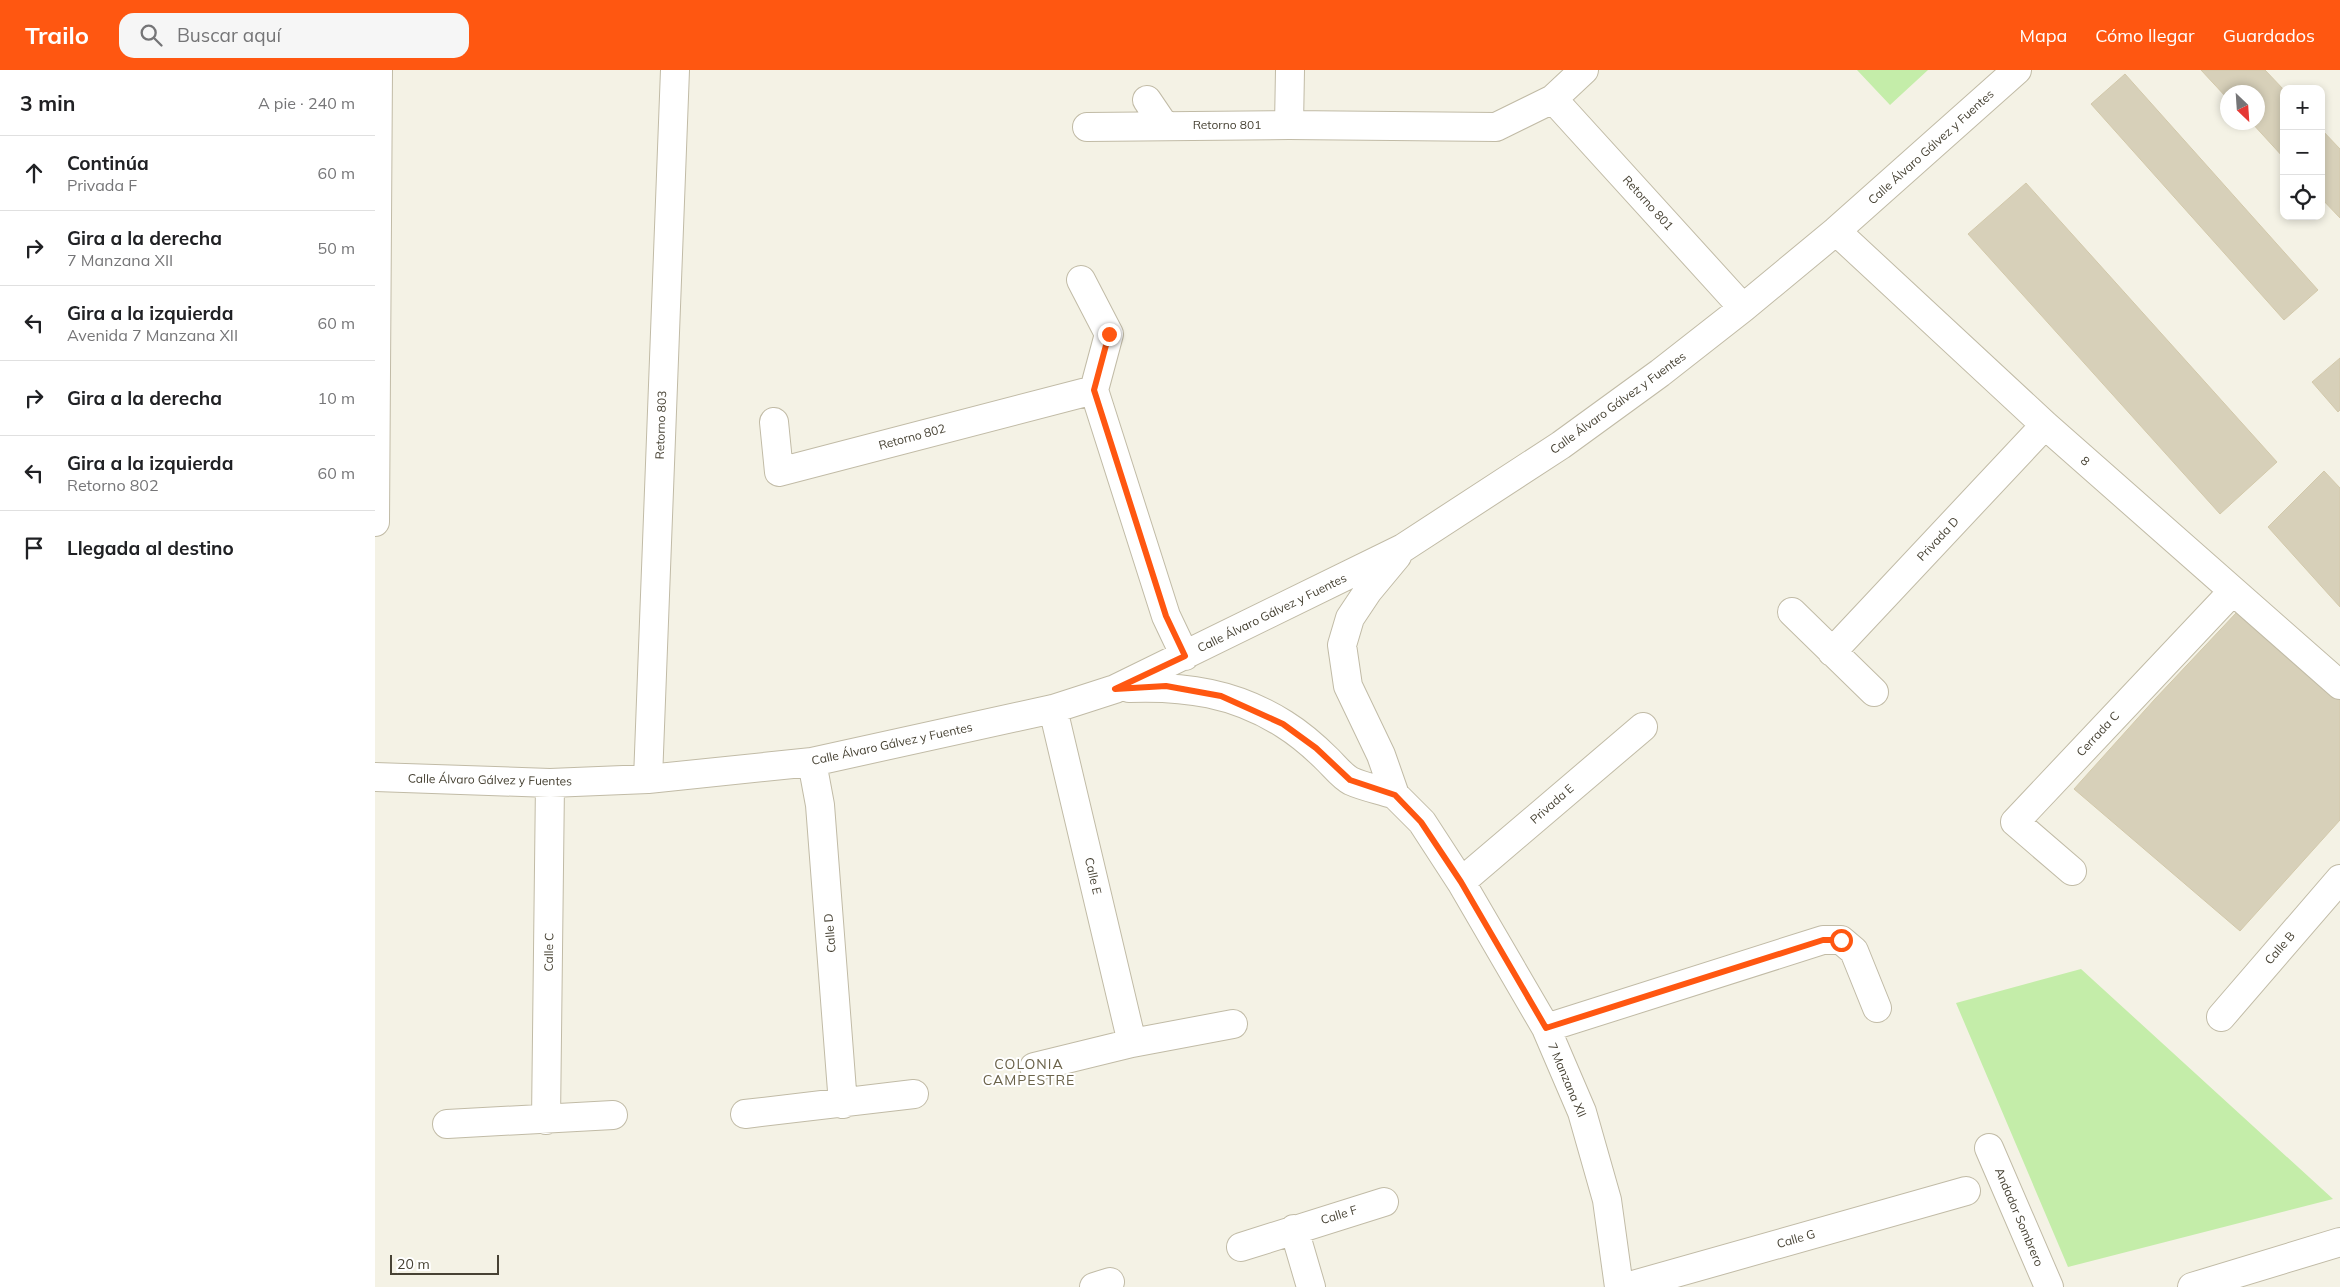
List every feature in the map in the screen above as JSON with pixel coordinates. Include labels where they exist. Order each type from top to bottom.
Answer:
[{"type":"street","points":[[375,522],[378,70]]},
{"type":"street","name":"Retorno 803","points":[[648,779],[675,70]]},
{"type":"street","points":[[1289,125],[1290,70]]},
{"type":"street","name":"Retorno 801","points":[[1087,127],[1289,125],[1495,127],[1553,99],[1584,70]]},
{"type":"street","name":"Calle Álvaro Gálvez y Fuentes","points":[[375,777],[550,783],[648,779],[813,762],[1053,709],[1115,689],[1403,548],[1561,445],[1660,374],[1743,308],[1836,231],[2017,70]]},
{"type":"street","name":"Retorno 801","points":[[1553,99],[1743,308]]},
{"type":"street","points":[[1147,100],[1165,125]]},
{"type":"street","name":"8","points":[[1836,231],[2045,425],[2340,684]]},
{"type":"street","points":[[1081,280],[1109,334],[1094,390],[1166,616],[1185,656]]},
{"type":"street","name":"Retorno 802","points":[[774,422],[779,472],[1094,390]]},
{"type":"street","name":"Privada D","points":[[1832,652],[2045,425]]},
{"type":"street","points":[[1395,795],[1381,755],[1348,686],[1342,645],[1350,618],[1368,591],[1403,548]]},
{"type":"street","name":"Cerrada C","points":[[2072,871],[2015,822],[2233,591]]},
{"type":"street","points":[[1792,612],[1874,692]]},
{"type":"street","points":[[1115,689],[1166,686],[1221,696],[1283,724],[1316,748],[1350,780],[1395,795]]},
{"type":"street","name":"Calle E","points":[[1053,709],[1132,1043]]},
{"type":"street","name":"Privada E","points":[[1461,882],[1643,727]]},
{"type":"street","name":"Calle D","points":[[813,762],[820,805],[843,1104]]},
{"type":"street","name":"Calle C","points":[[546,1120],[550,783]]},
{"type":"street","name":"7 Manzana XII","points":[[1395,795],[1421,822],[1461,882],[1546,1028],[1582,1112],[1607,1200],[1619,1287]]},
{"type":"street","name":"Calle B","points":[[2221,1017],[2340,879]]},
{"type":"street","points":[[1546,1028],[1823,940],[1841,940],[1855,951],[1877,1008]]},
{"type":"street","points":[[1034,1067],[1132,1043],[1233,1024]]},
{"type":"street","points":[[745,1114],[843,1104],[914,1094]]},
{"type":"street","points":[[447,1124],[613,1115]]},
{"type":"street","name":"Andador Sombrero","points":[[1989,1148],[2049,1287]]},
{"type":"street","name":"Calle G","points":[[1626,1287],[1966,1191]]},
{"type":"street","name":"Calle F","points":[[1241,1247],[1384,1202]]},
{"type":"street","points":[[1295,1229],[1311,1287]]},
{"type":"street","points":[[2192,1287],[2340,1242]]},
{"type":"green space","points":[[1857,70],[1928,70],[1890,105]]},
{"type":"green space","points":[[2081,969],[2333,1199],[2068,1267],[1956,1003]]},
{"type":"building","points":[[2201,70],[2265,70],[2280,86],[2280,154],[2258,130],[2265,130],[2265,85],[2220,85],[2220,90]]},
{"type":"building","points":[[2125,74],[2318,290],[2284,320],[2091,104]]},
{"type":"building","points":[[2325,133],[2340,149],[2340,218],[2325,202]]},
{"type":"building","points":[[2026,183],[2277,462],[2220,514],[1968,234]]},
{"type":"building","points":[[2340,358],[2340,410],[2338,412],[2312,382]]},
{"type":"building","points":[[2324,471],[2340,488],[2340,607],[2268,527]]},
{"type":"building","points":[[2237,612],[2340,698],[2340,820],[2240,931],[2074,789]]},
{"type":"district","name":"COLONIA CAMPESTRE","points":[[1029,1072]]},
{"type":"route","points":[[1109,334],[1094,390],[1166,616],[1185,656],[1115,689],[1166,686],[1221,696],[1245,705],[1283,724],[1316,748],[1350,780],[1395,795],[1421,822],[1461,882],[1546,1028],[1823,940],[1841,940]]}]
